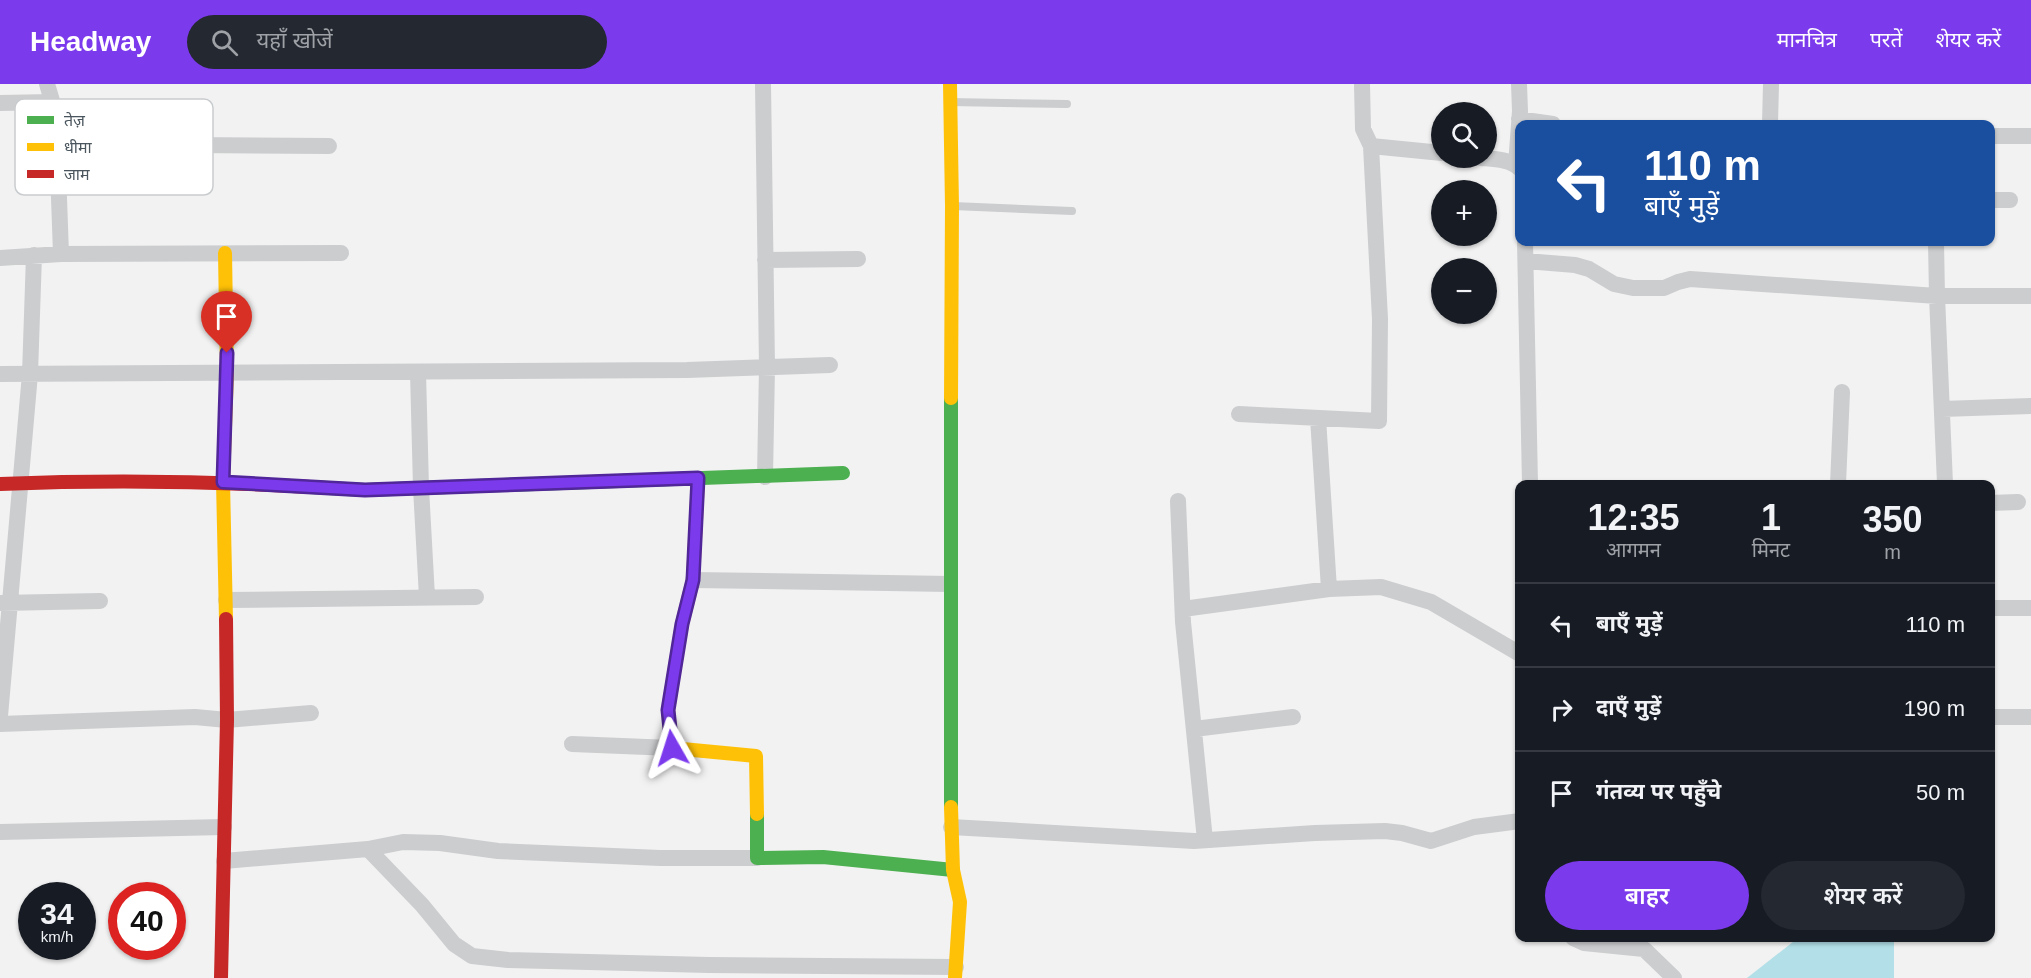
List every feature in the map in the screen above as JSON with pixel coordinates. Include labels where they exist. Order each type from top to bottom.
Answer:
[{"type":"street","points":[[47,84],[51,99]]},
{"type":"street","points":[[763,84],[767,367],[765,477]]},
{"type":"street","points":[[368,849],[422,904],[454,944],[472,956],[508,960],[709,964],[956,973],[960,902],[952,870],[951,827],[952,206],[950,84]]},
{"type":"street","points":[[1239,414],[1379,421],[1380,319],[1371,146],[1363,129],[1362,84]]},
{"type":"street","points":[[1519,84],[1519,119],[1526,120]]},
{"type":"street","points":[[1770,120],[1771,84]]},
{"type":"street","points":[[0,103],[15,103]]},
{"type":"street","points":[[1995,136],[2031,136]]},
{"type":"street","points":[[213,145],[329,146]]},
{"type":"street","points":[[1371,146],[1431,152]]},
{"type":"street","points":[[1497,160],[1515,166]]},
{"type":"street","points":[[59,195],[61,254]]},
{"type":"street","points":[[1995,200],[2010,200]]},
{"type":"street","points":[[1525,246],[1530,480]]},
{"type":"street","points":[[1936,246],[1946,480]]},
{"type":"street","points":[[221,978],[227,720],[223,482],[227,373],[225,253]]},
{"type":"street","points":[[0,258],[61,254],[341,253]]},
{"type":"street","points":[[0,716],[5,604],[22,484],[30,374],[34,255]]},
{"type":"street","points":[[765,260],[858,259]]},
{"type":"street","points":[[1526,261],[1575,265],[1589,269],[1614,284],[1633,288],[1664,288],[1690,279],[1937,296],[2031,296]]},
{"type":"street","points":[[0,374],[687,370],[830,365]]},
{"type":"street","points":[[418,372],[427,597]]},
{"type":"street","points":[[1838,480],[1842,392]]},
{"type":"street","points":[[1942,409],[2031,406]]},
{"type":"street","points":[[1318,417],[1329,589]]},
{"type":"street","points":[[0,484],[80,481],[223,482],[365,490],[843,473]]},
{"type":"street","points":[[672,748],[668,710],[682,624],[693,580],[698,478]]},
{"type":"street","points":[[1178,501],[1183,609],[1205,840]]},
{"type":"street","points":[[1995,503],[2018,502]]},
{"type":"street","points":[[693,580],[950,584]]},
{"type":"street","points":[[1183,609],[1329,589],[1381,587],[1431,602],[1515,651]]},
{"type":"street","points":[[226,600],[476,597]]},
{"type":"street","points":[[5,604],[100,601]]},
{"type":"street","points":[[1995,608],[2031,608]]},
{"type":"street","points":[[0,724],[195,717],[227,720],[311,713]]},
{"type":"street","points":[[1194,729],[1293,717]]},
{"type":"street","points":[[1995,717],[2031,717]]},
{"type":"street","points":[[572,744],[672,748],[756,756],[757,858]]},
{"type":"street","points":[[951,827],[1205,840],[1385,831],[1402,833],[1431,842],[1474,827],[1515,822]]},
{"type":"street","points":[[0,832],[224,827]]},
{"type":"street","points":[[224,861],[368,849],[404,842],[440,843],[498,851],[660,858],[823,857],[952,870]]},
{"type":"street","points":[[1582,942],[1645,943],[1674,978]]},
{"type":"lane","points":[[950,102],[1067,104]]},
{"type":"lane","points":[[952,206],[1072,211]]},
{"type":"water","points":[[1793,942],[1894,942],[1894,978],[1747,978]]},
{"type":"traffic: fast","points":[[951,398],[951,807]]},
{"type":"traffic: fast","points":[[310,487],[365,490],[843,473]]},
{"type":"traffic: fast","points":[[757,814],[757,858],[823,857],[953,870]]},
{"type":"traffic: slow","points":[[950,84],[951,398]]},
{"type":"traffic: slow","points":[[225,253],[227,373],[223,482],[226,619]]},
{"type":"traffic: slow","points":[[698,479],[693,580],[682,624],[668,710],[672,748],[756,756],[757,814]]},
{"type":"traffic: slow","points":[[951,807],[953,870],[960,902],[955,978]]},
{"type":"traffic: jam","points":[[0,484],[155,482],[310,487]]},
{"type":"traffic: jam","points":[[221,978],[227,720],[226,619]]},
{"type":"route","points":[[227,353],[223,482],[365,490],[698,478],[693,580],[682,624],[668,710],[672,748]]}]
